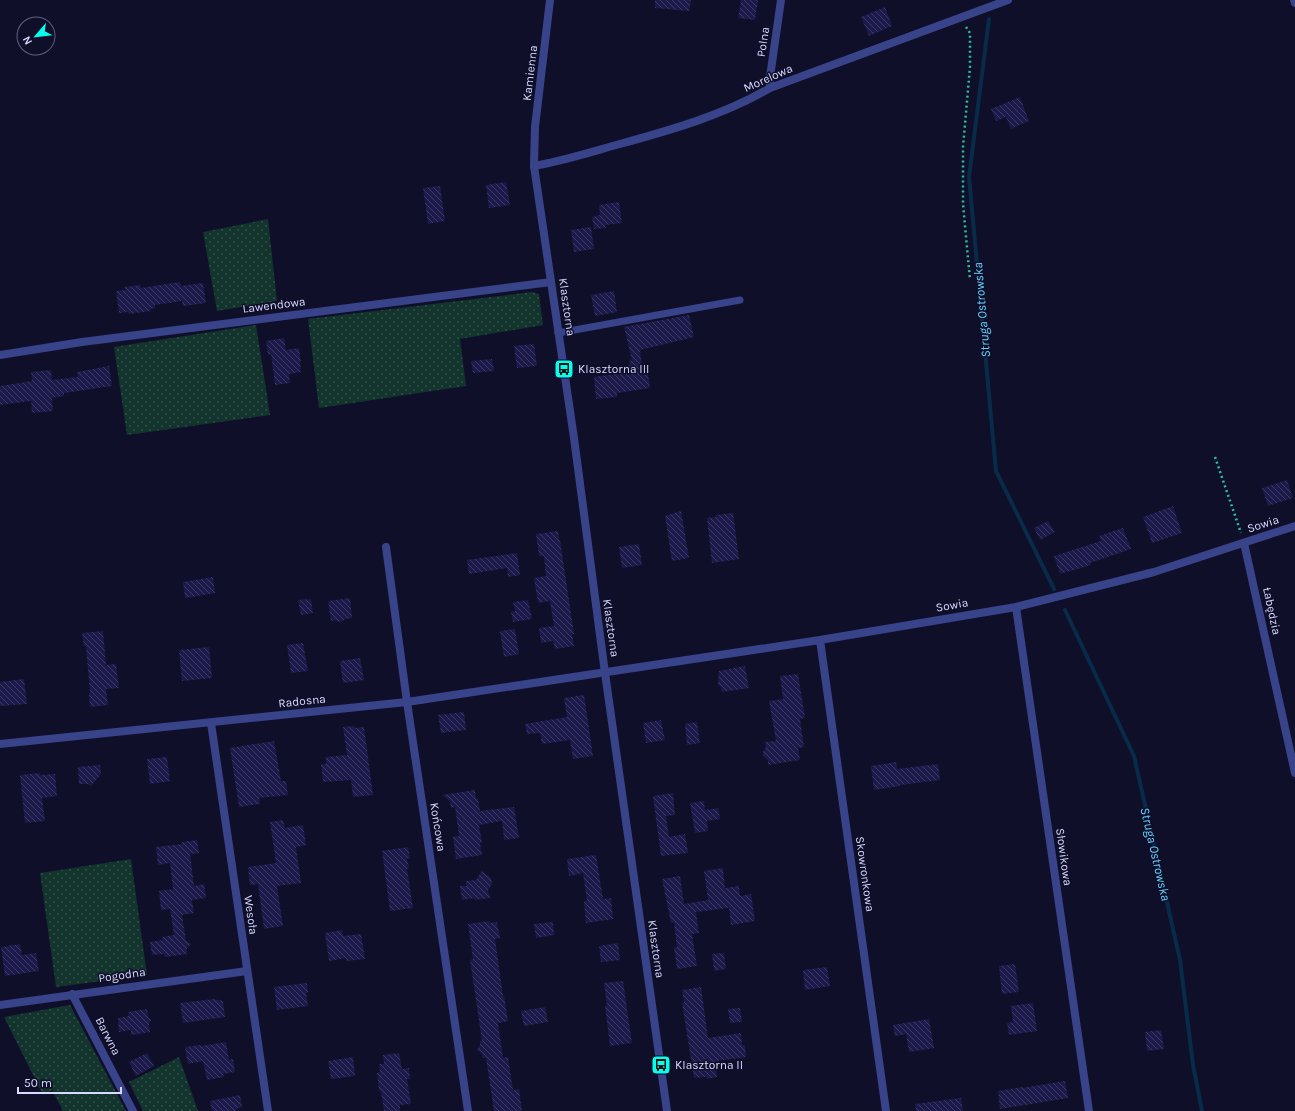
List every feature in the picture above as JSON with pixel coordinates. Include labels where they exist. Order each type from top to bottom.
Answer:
[{"type":"street","name":"Kamienna","points":[[534,148],[550,0]]},
{"type":"street","name":"Polna","points":[[770,88],[770,77],[781,0]]},
{"type":"street","name":"Morelowa","points":[[534,166],[556,162],[674,129],[748,101],[770,88],[1008,0]]},
{"type":"street","name":"Klasztorna","points":[[534,148],[534,166],[575,445],[605,673],[667,1111]]},
{"type":"street","name":"Lawendowa","points":[[0,355],[82,342],[551,282]]},
{"type":"street","name":"Sowia","points":[[605,673],[820,640],[1016,607],[1154,572],[1295,526]]},
{"type":"street","name":"Łabędzia","points":[[1244,543],[1294,768]]},
{"type":"street","name":"Końcowa","points":[[386,547],[407,702],[468,1111]]},
{"type":"street","name":"Słowikowa","points":[[1016,607],[1089,1111]]},
{"type":"street","name":"Skowronkowa","points":[[820,640],[886,1111]]},
{"type":"street","name":"Radosna","points":[[0,744],[407,702],[605,673]]},
{"type":"street","name":"Wesoła","points":[[211,723],[268,1111]]},
{"type":"street","name":"Pogodna","points":[[0,1005],[247,971]]},
{"type":"street","name":"Barwna","points":[[72,994],[133,1111]]},
{"type":"lane","points":[[558,333],[740,300]]},
{"type":"path","points":[[962,17],[970,33],[970,67],[963,147],[964,204],[970,280]]},
{"type":"path","points":[[1215,457],[1244,543]]},
{"type":"green space","points":[[268,219],[277,301],[217,311],[203,232]]},
{"type":"green space","points":[[532,292],[539,294],[543,325],[460,339],[466,386],[319,408],[308,319]]},
{"type":"green space","points":[[256,325],[270,415],[127,435],[114,347]]},
{"type":"green space","points":[[131,859],[147,975],[56,987],[40,873]]},
{"type":"green space","points":[[70,1005],[126,1111],[63,1111],[52,1090],[43,1095],[4,1017]]},
{"type":"green space","points":[[179,1057],[198,1111],[143,1111],[129,1082]]},
{"type":"building","points":[[655,0],[691,0],[689,11],[655,8]]},
{"type":"building","points":[[741,0],[758,0],[755,20],[738,18]]},
{"type":"building","points":[[885,7],[892,26],[869,36],[861,17]]},
{"type":"building","points":[[1020,97],[1029,121],[1011,129],[1006,117],[996,121],[991,109]]},
{"type":"building","points":[[506,182],[510,205],[489,208],[486,185]]},
{"type":"building","points":[[440,186],[445,221],[428,224],[423,188]]},
{"type":"building","points":[[619,202],[622,223],[605,225],[606,228],[594,229],[592,217],[600,215],[599,205]]},
{"type":"building","points":[[591,227],[594,249],[574,252],[571,230]]},
{"type":"building","points":[[180,282],[181,286],[203,283],[206,303],[183,306],[182,301],[155,305],[155,308],[150,309],[151,311],[129,314],[128,312],[119,313],[116,291],[125,290],[125,287],[140,285],[141,288]]},
{"type":"building","points":[[614,291],[617,312],[595,316],[591,295]]},
{"type":"building","points":[[689,315],[694,337],[640,350],[643,375],[648,374],[650,388],[617,393],[617,397],[596,399],[594,377],[630,372],[629,361],[632,360],[624,327]]},
{"type":"building","points":[[284,338],[286,350],[299,348],[301,372],[289,374],[290,383],[275,385],[271,354],[268,355],[266,341]]},
{"type":"building","points":[[534,344],[537,366],[517,368],[514,346]]},
{"type":"building","points":[[492,359],[494,371],[473,373],[471,361]]},
{"type":"building","points":[[109,366],[112,386],[64,393],[64,396],[52,398],[53,411],[32,413],[31,401],[0,405],[0,386],[32,381],[31,372],[51,370],[52,380],[78,377],[77,372]]},
{"type":"building","points":[[1287,480],[1293,498],[1268,506],[1262,488]]},
{"type":"building","points":[[1173,506],[1182,533],[1152,543],[1143,517]]},
{"type":"building","points":[[681,511],[689,558],[672,561],[665,516]]},
{"type":"building","points":[[733,513],[739,559],[712,563],[707,518],[716,517],[716,515]]},
{"type":"building","points":[[1048,521],[1055,532],[1040,540],[1034,528]]},
{"type":"building","points":[[1123,528],[1131,549],[1090,563],[1091,565],[1060,574],[1054,556],[1101,541],[1099,536]]},
{"type":"building","points":[[558,531],[574,634],[572,634],[574,646],[555,649],[553,641],[541,643],[539,628],[554,626],[550,601],[538,603],[534,578],[546,576],[544,556],[539,556],[536,534]]},
{"type":"building","points":[[639,544],[642,565],[622,568],[619,547]]},
{"type":"building","points":[[517,553],[520,575],[508,577],[507,568],[469,574],[467,560]]},
{"type":"building","points":[[213,577],[215,593],[185,598],[183,582]]},
{"type":"building","points":[[350,598],[352,618],[337,622],[335,620],[331,621],[328,601]]},
{"type":"building","points":[[311,599],[313,613],[301,615],[298,600]]},
{"type":"building","points":[[528,600],[532,619],[513,622],[511,612],[515,611],[513,602]]},
{"type":"building","points":[[515,629],[519,654],[504,657],[500,631]]},
{"type":"building","points":[[103,631],[106,665],[116,664],[119,688],[106,689],[108,705],[90,707],[86,646],[84,646],[82,633]]},
{"type":"building","points":[[303,643],[308,671],[291,673],[287,645]]},
{"type":"building","points":[[209,647],[212,678],[182,681],[179,650]]},
{"type":"building","points":[[360,658],[364,680],[343,683],[340,661]]},
{"type":"building","points":[[745,666],[749,688],[722,692],[721,687],[718,684],[719,671]]},
{"type":"building","points":[[798,674],[805,718],[800,719],[804,747],[798,748],[800,760],[768,765],[768,760],[763,756],[763,752],[766,747],[765,742],[776,741],[769,701],[783,699],[780,676]]},
{"type":"building","points":[[24,679],[27,704],[0,706],[0,682]]},
{"type":"building","points":[[584,695],[593,756],[573,759],[570,740],[542,744],[540,733],[527,734],[525,724],[567,717],[564,698]]},
{"type":"building","points":[[464,712],[466,730],[441,733],[438,715]]},
{"type":"building","points":[[661,720],[665,740],[646,743],[643,723]]},
{"type":"building","points":[[697,722],[700,743],[687,745],[685,724]]},
{"type":"building","points":[[354,726],[355,728],[364,727],[373,795],[353,797],[351,780],[323,782],[321,764],[326,764],[326,757],[347,755],[343,727]]},
{"type":"building","points":[[274,741],[281,781],[286,781],[288,795],[259,798],[260,804],[239,807],[230,748]]},
{"type":"building","points":[[167,757],[170,781],[150,784],[147,759]]},
{"type":"building","points":[[896,762],[897,769],[938,764],[940,780],[874,790],[871,766]]},
{"type":"building","points":[[100,765],[101,774],[91,786],[88,784],[79,784],[78,767]]},
{"type":"building","points":[[40,773],[40,775],[55,774],[57,796],[42,798],[45,821],[25,823],[20,775]]},
{"type":"building","points":[[475,790],[480,811],[514,807],[519,838],[504,840],[502,821],[479,825],[482,855],[456,859],[453,837],[459,836],[455,807],[451,808],[450,801],[442,795]]},
{"type":"building","points":[[673,793],[675,815],[666,816],[669,837],[685,834],[688,853],[661,856],[653,796]]},
{"type":"building","points":[[704,801],[705,810],[718,808],[720,819],[707,821],[708,831],[695,833],[690,803]]},
{"type":"building","points":[[283,820],[285,828],[303,825],[306,845],[296,847],[301,883],[277,886],[283,926],[264,929],[258,884],[250,885],[248,867],[276,863],[270,822]]},
{"type":"building","points":[[197,840],[199,853],[190,854],[194,886],[204,884],[206,898],[192,900],[194,913],[182,915],[186,941],[191,944],[187,948],[187,954],[165,957],[164,954],[152,955],[150,942],[162,940],[162,937],[174,935],[170,909],[161,910],[159,891],[173,889],[170,863],[158,865],[156,847],[182,844],[182,842]]},
{"type":"building","points":[[408,847],[410,858],[407,859],[409,868],[407,869],[413,908],[390,911],[382,851]]},
{"type":"building","points":[[596,855],[603,899],[611,898],[613,919],[586,923],[584,901],[587,901],[583,873],[569,876],[567,859]]},
{"type":"building","points":[[723,868],[725,888],[739,886],[740,896],[751,894],[755,921],[731,925],[729,908],[696,912],[699,933],[692,934],[697,966],[677,969],[674,947],[677,947],[674,923],[671,923],[662,879],[680,876],[684,904],[708,900],[704,871]]},
{"type":"building","points":[[482,871],[491,878],[492,884],[488,890],[490,898],[462,900],[460,886],[466,886],[466,881],[476,880]]},
{"type":"building","points":[[489,921],[490,923],[497,922],[500,938],[495,939],[508,1021],[498,1023],[503,1058],[508,1057],[513,1090],[519,1089],[522,1111],[494,1111],[486,1058],[482,1058],[482,1054],[477,1050],[480,1046],[480,1041],[482,1041],[470,960],[473,959],[468,924]]},
{"type":"building","points":[[553,922],[554,935],[536,938],[534,924]]},
{"type":"building","points":[[342,930],[343,936],[361,934],[365,959],[346,961],[346,958],[329,961],[325,933]]},
{"type":"building","points":[[618,943],[620,960],[601,962],[599,946]]},
{"type":"building","points":[[20,944],[22,955],[36,953],[39,971],[5,976],[1,947]]},
{"type":"building","points":[[724,953],[726,969],[714,971],[712,954]]},
{"type":"building","points":[[1015,964],[1019,992],[1002,994],[999,966]]},
{"type":"building","points":[[827,967],[830,986],[805,990],[803,970]]},
{"type":"building","points":[[623,981],[632,1043],[610,1046],[604,983]]},
{"type":"building","points":[[307,983],[308,993],[306,993],[308,1006],[277,1010],[274,987]]},
{"type":"building","points":[[701,987],[708,1038],[741,1033],[742,1045],[745,1045],[746,1057],[717,1061],[717,1077],[707,1079],[706,1077],[694,1078],[682,1003],[684,1002],[682,990]]},
{"type":"building","points":[[214,999],[223,1001],[225,1017],[183,1023],[180,1003]]},
{"type":"building","points":[[1033,1003],[1037,1031],[1009,1035],[1007,1023],[1013,1022],[1011,1006]]},
{"type":"building","points":[[545,1007],[548,1022],[524,1026],[521,1011]]},
{"type":"building","points":[[740,1008],[742,1022],[730,1023],[728,1009]]},
{"type":"building","points":[[147,1009],[148,1017],[151,1020],[149,1024],[150,1032],[131,1035],[131,1030],[119,1032],[118,1018],[129,1016],[128,1012]]},
{"type":"building","points":[[929,1019],[934,1048],[909,1052],[906,1034],[895,1036],[893,1025]]},
{"type":"building","points":[[1161,1030],[1164,1049],[1147,1051],[1145,1032]]},
{"type":"building","points":[[226,1042],[229,1060],[233,1059],[235,1072],[223,1074],[224,1077],[207,1080],[203,1061],[188,1064],[185,1047]]},
{"type":"building","points":[[147,1053],[154,1066],[136,1076],[129,1062]]},
{"type":"building","points":[[399,1053],[402,1069],[409,1068],[410,1079],[407,1079],[411,1104],[400,1105],[400,1111],[384,1111],[381,1091],[379,1091],[377,1073],[380,1072],[379,1064],[384,1064],[383,1055]]},
{"type":"building","points":[[353,1057],[355,1076],[331,1079],[328,1061]]},
{"type":"building","points":[[1065,1081],[1068,1098],[1000,1109],[998,1091]]},
{"type":"building","points":[[240,1095],[242,1107],[236,1109],[236,1111],[212,1111],[210,1101]]},
{"type":"building","points":[[961,1098],[963,1111],[916,1111],[915,1104]]},
{"type":"waterway","name":"Struga Ostrowska","points":[[989,19],[969,177],[996,471],[1054,589]]},
{"type":"waterway","name":"Struga Ostrowska","points":[[1065,610],[1134,756],[1180,960],[1193,1065],[1202,1111]]},
{"type":"place","name":"Klasztorna III","points":[[564,369]]},
{"type":"place","name":"Klasztorna II","points":[[661,1065]]}]
